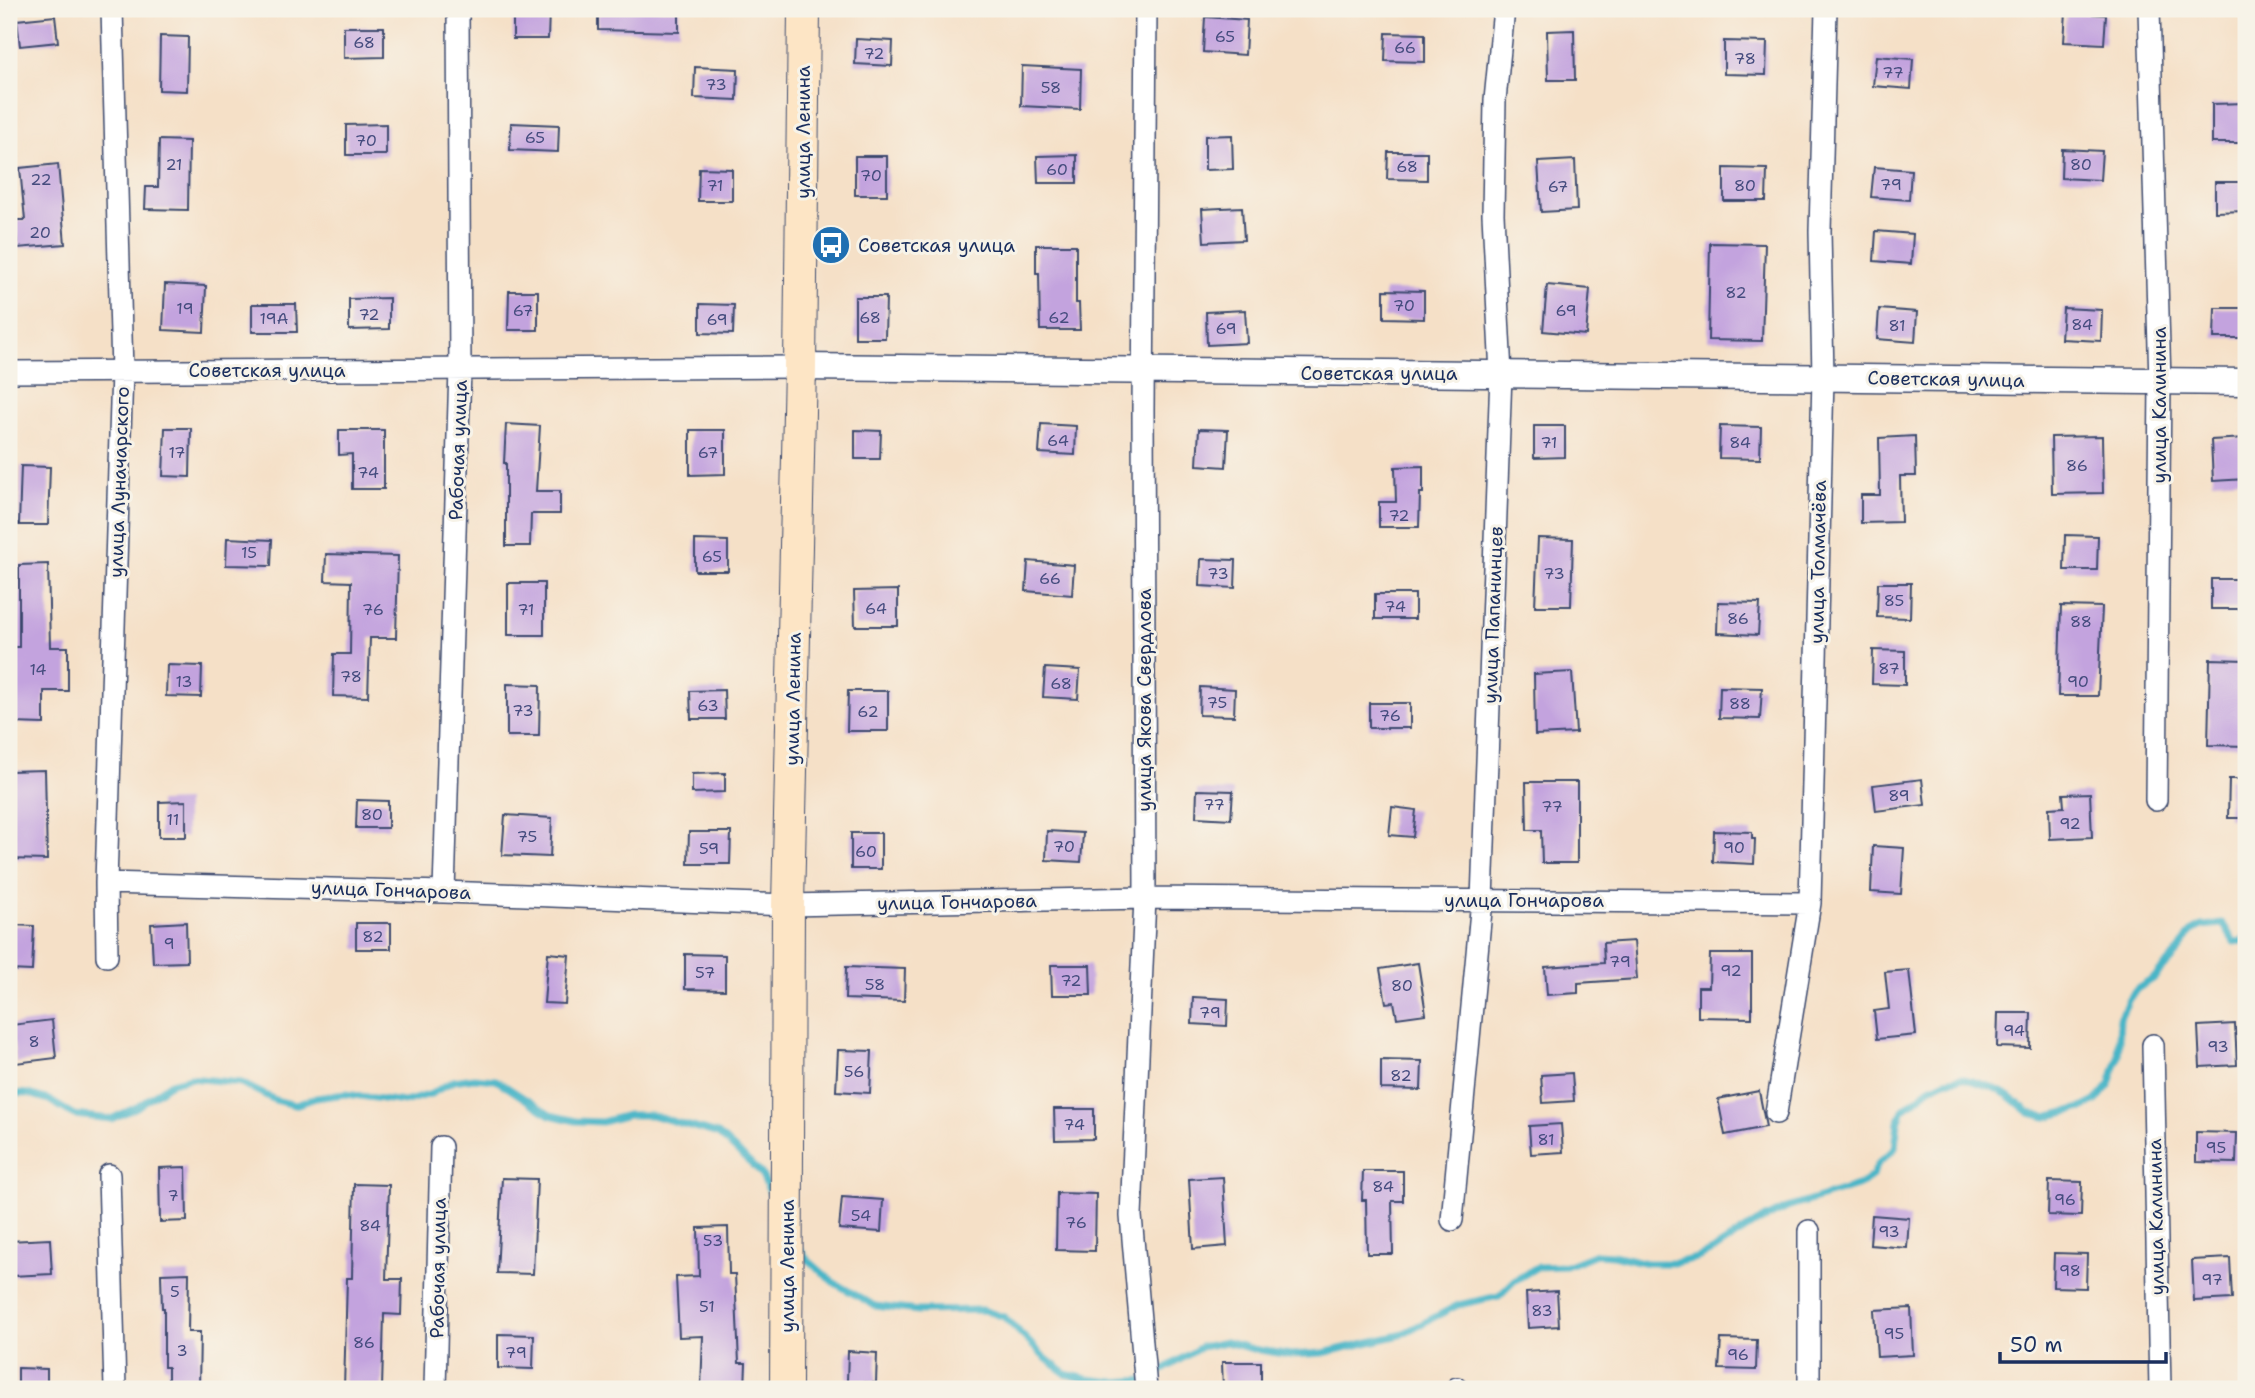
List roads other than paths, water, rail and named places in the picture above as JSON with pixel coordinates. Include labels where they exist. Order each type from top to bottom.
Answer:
[{"type":"main road","name":"улица Ленина","points":[[786,1389],[788,905],[800,367],[804,9]]},
{"type":"street","name":"улица Луначарского","points":[[107,956],[106,883],[122,371],[112,9]]},
{"type":"street","name":"Рабочая улица","points":[[444,892],[460,369],[458,9]]},
{"type":"street","name":"улица Якова Свердлова","points":[[1146,9],[1145,898],[1131,1216],[1146,1389]]},
{"type":"street","name":"улица Папанинцев","points":[[1452,1220],[1482,900],[1501,374],[1493,214],[1495,100],[1504,9]]},
{"type":"street","name":"улица Толмачёва","points":[[1776,1113],[1810,902],[1823,377],[1820,231],[1826,9]]},
{"type":"street","name":"улица Калинина","points":[[2149,9],[2160,381],[2156,800]]},
{"type":"street","name":"Советская улица","points":[[9,372],[800,367],[2246,382]]},
{"type":"street","name":"улица Гончарова","points":[[106,883],[788,905],[1145,898],[1810,902]]},
{"type":"street","name":"улица Калинина","points":[[2152,1045],[2160,1389]]},
{"type":"street","name":"Рабочая улица","points":[[435,1389],[441,1147]]},
{"type":"street","points":[[109,1175],[115,1389]]},
{"type":"street","points":[[1809,1231],[1809,1389]]},
{"type":"waterway","points":[[797,1246],[807,1259],[833,1282],[875,1306],[918,1311],[983,1310],[1004,1317],[1044,1357],[1066,1374],[1087,1379],[1114,1382],[1146,1380],[1201,1347],[1226,1342],[1291,1355],[1323,1353],[1400,1335],[1458,1305],[1499,1296],[1514,1281],[1537,1267],[1566,1266],[1596,1254],[1647,1263],[1674,1263],[1697,1258],[1787,1208],[1860,1185],[1873,1175],[1878,1164],[1895,1148],[1898,1122],[1903,1110],[1930,1088],[1945,1081],[1962,1078],[1992,1087],[2009,1096],[2030,1113],[2046,1117],[2082,1108],[2096,1101],[2110,1084],[2118,1058],[2120,1018],[2129,999],[2137,989],[2153,979],[2179,951],[2191,932],[2202,926],[2223,924],[2234,942],[2242,941],[2246,936]]},
{"type":"waterway","points":[[9,1093],[29,1094],[49,1100],[74,1115],[111,1119],[137,1107],[171,1083],[190,1078],[241,1083],[275,1100],[295,1105],[316,1098],[345,1094],[404,1102],[431,1094],[453,1081],[474,1078],[496,1080],[550,1115],[576,1121],[602,1122],[628,1115],[651,1115],[718,1134],[761,1173],[774,1201]]},
{"type":"place","name":"Советская улица","points":[[831,245]]}]
